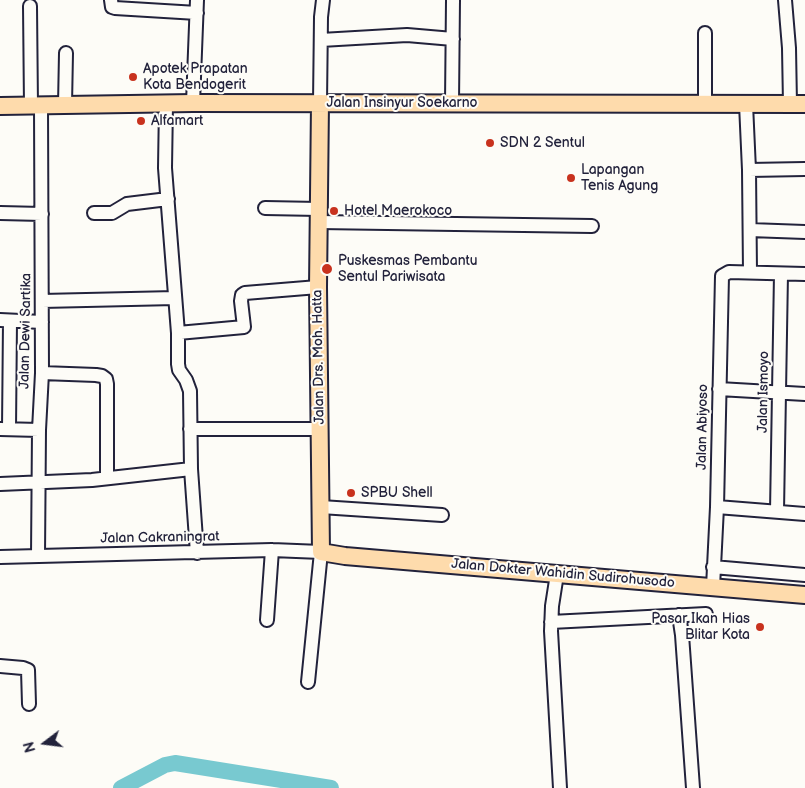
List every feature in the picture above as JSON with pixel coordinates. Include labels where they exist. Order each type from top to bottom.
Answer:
[{"type":"main road","name":"Jalan Insinyur Soekarno","points":[[0,106],[193,103],[797,104]]},
{"type":"main road","name":"Jalan Drs. Moh. Hatta","points":[[320,103],[318,287],[321,552]]},
{"type":"main road","name":"Jalan Dokter Wahidin Sudirohusodo","points":[[321,552],[345,556],[713,585],[805,595]]},
{"type":"street","points":[[112,0],[112,7],[115,8],[197,6],[193,103]]},
{"type":"street","points":[[320,103],[320,17],[322,0]]},
{"type":"street","points":[[452,103],[453,0]]},
{"type":"street","points":[[785,0],[789,48],[797,104]]},
{"type":"street","name":"Jalan Dewi Sartika","points":[[30,6],[42,214],[42,373],[38,430],[38,556]]},
{"type":"street","points":[[705,32],[706,104]]},
{"type":"street","points":[[321,40],[399,36],[452,39]]},
{"type":"street","points":[[65,105],[66,53]]},
{"type":"street","points":[[166,104],[165,168],[178,333],[179,370],[186,380],[190,391],[191,469],[197,553]]},
{"type":"street","points":[[746,104],[750,272],[805,274]]},
{"type":"street","points":[[749,170],[805,169]]},
{"type":"street","points":[[94,213],[112,213],[127,204],[168,198]]},
{"type":"street","points":[[265,208],[319,216],[592,226]]},
{"type":"street","points":[[0,213],[42,214]]},
{"type":"street","points":[[750,230],[805,232]]},
{"type":"street","name":"Jalan Abiyoso","points":[[713,585],[717,507],[721,282],[725,273],[750,272]]},
{"type":"street","name":"Jalan Ismoyo","points":[[777,511],[780,274]]},
{"type":"street","points":[[178,333],[244,327],[241,301],[242,295],[245,293],[318,287]]},
{"type":"street","points":[[42,301],[175,298]]},
{"type":"street","points":[[38,430],[4,429],[5,320],[42,322]]},
{"type":"street","points":[[42,373],[102,376],[106,379],[107,478]]},
{"type":"street","points":[[719,389],[805,394]]},
{"type":"street","points":[[190,429],[320,429]]},
{"type":"street","points":[[0,484],[107,478],[191,469]]},
{"type":"street","points":[[321,507],[442,515]]},
{"type":"street","points":[[717,507],[805,514]]},
{"type":"street","points":[[267,620],[272,550]]},
{"type":"street","name":"Jalan Cakraningrat","points":[[0,557],[272,550],[321,552]]},
{"type":"street","points":[[308,682],[321,552]]},
{"type":"street","points":[[714,567],[805,575]]},
{"type":"street","points":[[557,574],[551,622],[560,788]]},
{"type":"street","points":[[551,622],[706,614]]},
{"type":"street","points":[[679,615],[693,788]]},
{"type":"street","points":[[0,666],[28,670],[29,704]]},
{"type":"waterway","points":[[121,788],[165,765],[175,763],[331,788]]},
{"type":"place","name":"Apotek Prapatan Kota Bendogerit","points":[[133,77]]},
{"type":"place","name":"Alfamart","points":[[141,121]]},
{"type":"place","name":"SDN 2 Sentul","points":[[490,143]]},
{"type":"place","name":"Lapangan Tenis Agung","points":[[571,178]]},
{"type":"place","name":"Hotel Maerokoco","points":[[334,211]]},
{"type":"place","name":"Puskesmas Pembantu Sentul Pariwisata","points":[[327,269]]},
{"type":"place","name":"SPBU Shell","points":[[351,493]]},
{"type":"place","name":"Pasar Ikan Hias Blitar Kota","points":[[760,627]]}]
